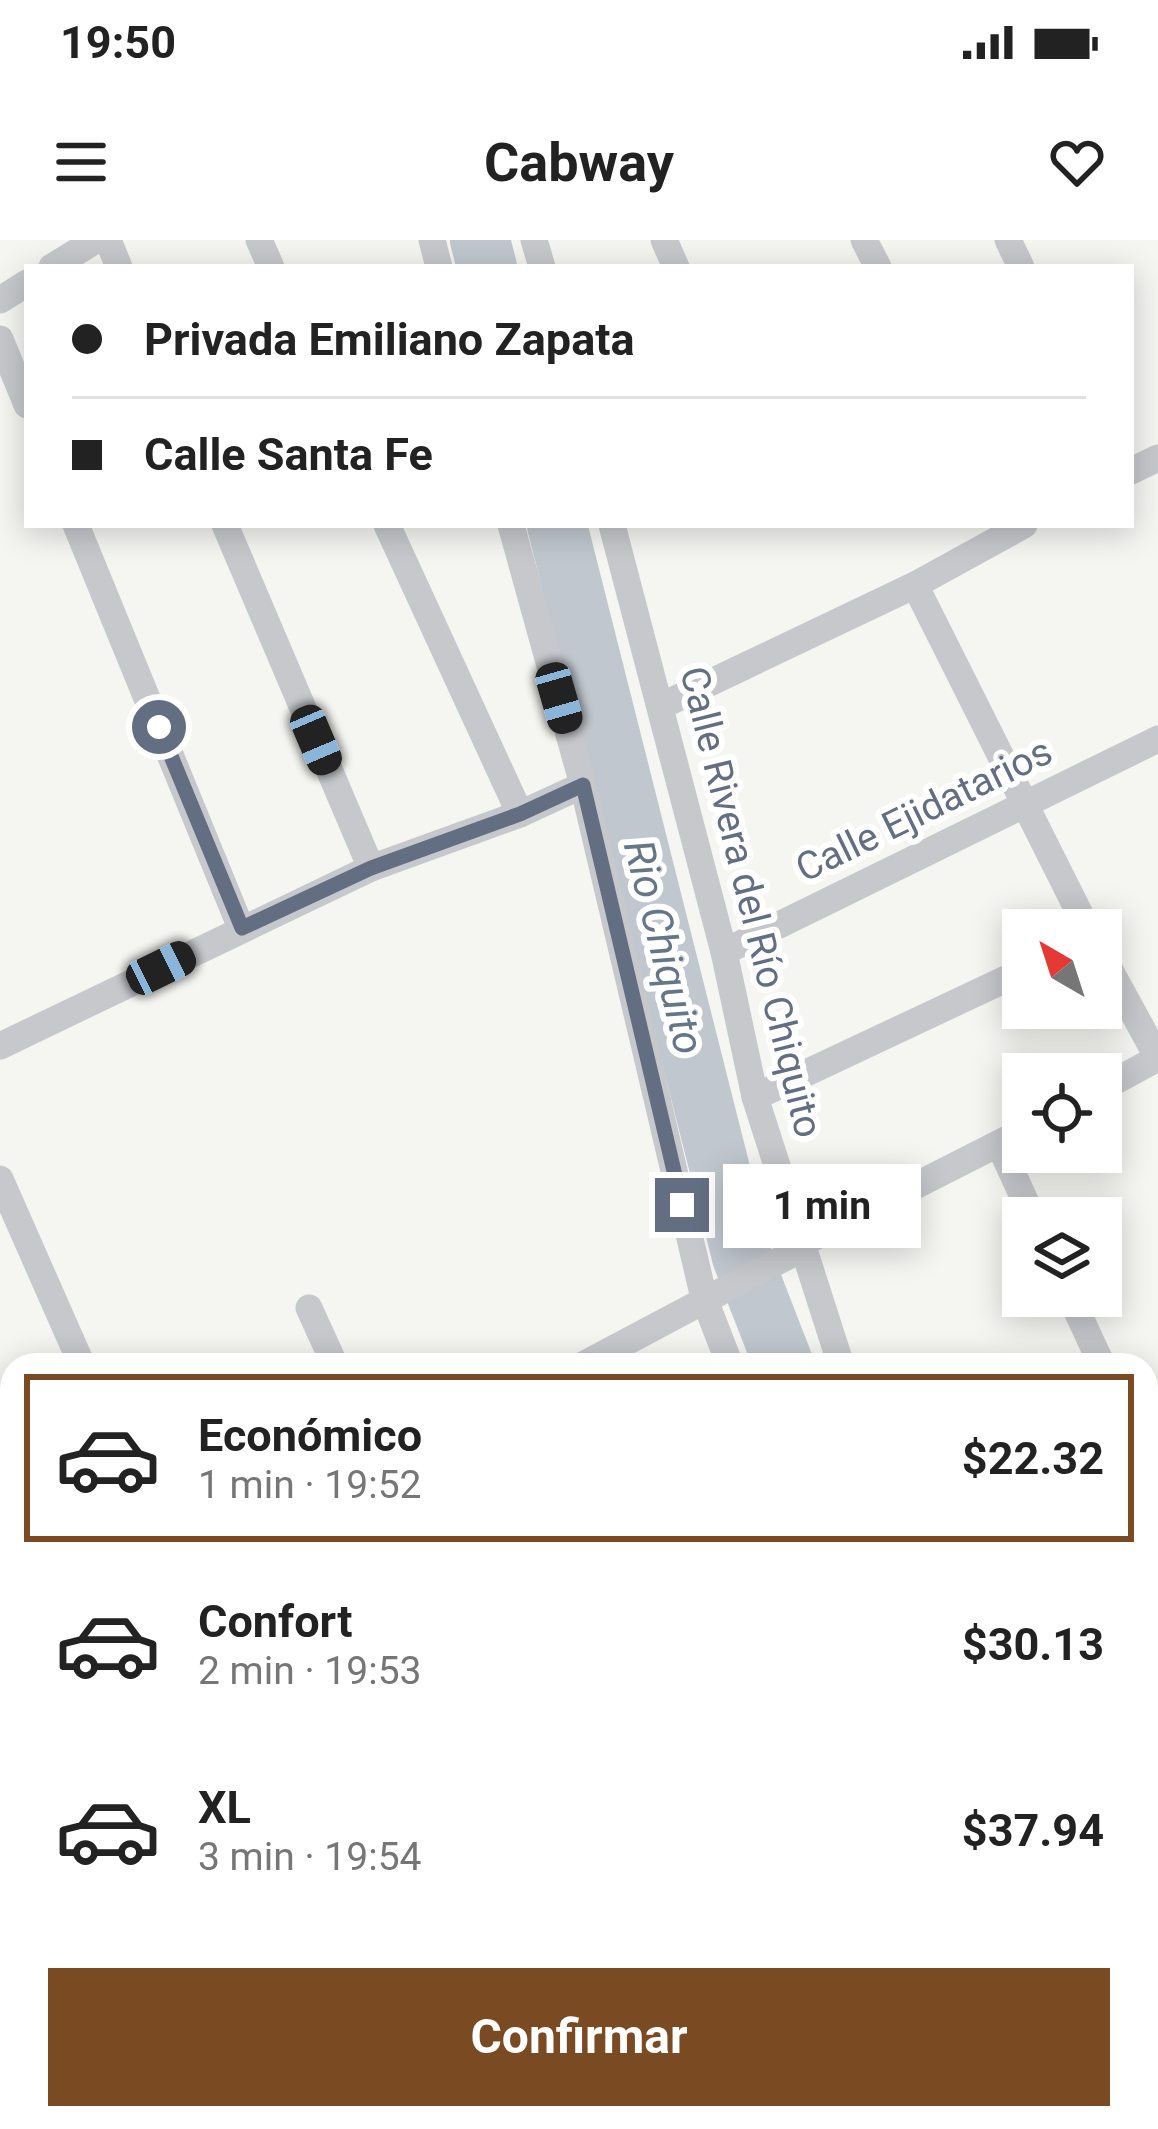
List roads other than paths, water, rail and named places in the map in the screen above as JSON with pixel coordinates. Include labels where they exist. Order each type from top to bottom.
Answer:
[{"type":"street","points":[[57,264],[96,240]]},
{"type":"street","points":[[0,339],[24,398]]},
{"type":"street","points":[[77,528],[242,928]]},
{"type":"street","points":[[226,528],[371,868]]},
{"type":"street","points":[[388,528],[520,814]]},
{"type":"street","points":[[512,528],[583,785],[704,1298],[725,1353]]},
{"type":"street","name":"Calle Rivera del Río Chiquito","points":[[613,528],[796,1250],[836,1353]]},
{"type":"street","points":[[661,706],[915,585],[1012,528]]},
{"type":"street","points":[[915,585],[1078,909]]},
{"type":"street","name":"Calle Ejidatarios","points":[[724,952],[1158,739]]},
{"type":"street","points":[[0,1046],[371,868],[520,814],[583,785]]},
{"type":"street","points":[[755,1097],[1002,981]]},
{"type":"street","points":[[1122,992],[1158,1058],[1122,1078]]},
{"type":"street","points":[[605,1353],[1002,1143]]},
{"type":"street","points":[[0,1178],[77,1353]]},
{"type":"street","points":[[309,1308],[330,1353]]},
{"type":"street","points":[[1080,1317],[1096,1353]]},
{"type":"waterway","name":"Rio Chiquito","points":[[480,240],[486,264]]},
{"type":"waterway","name":"Rio Chiquito","points":[[558,528],[742,1257],[779,1353]]}]
